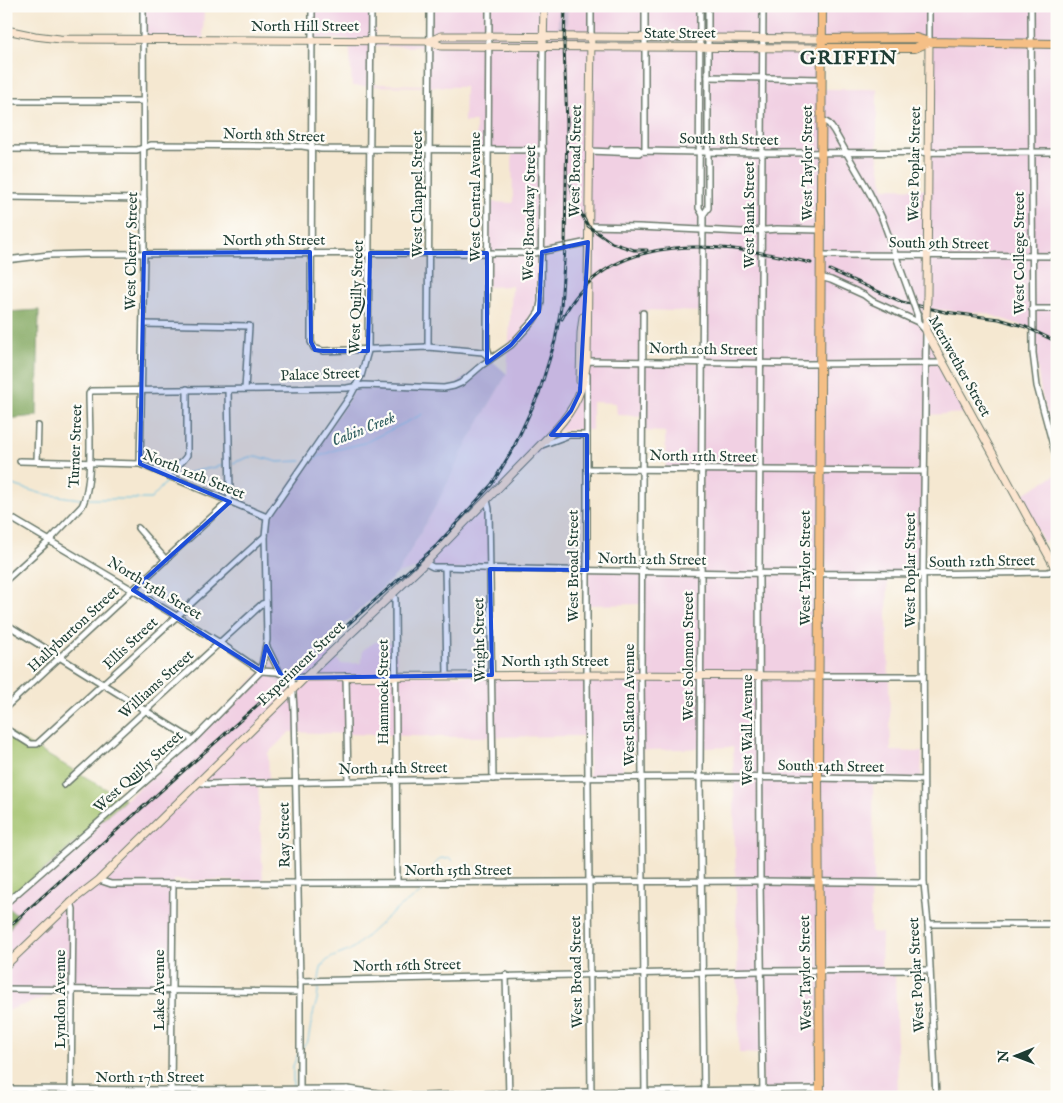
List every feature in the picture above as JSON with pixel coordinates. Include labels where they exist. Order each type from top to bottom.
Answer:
[{"type":"main road","points":[[543,47],[544,6]]},
{"type":"main road","name":"West Taylor Street","points":[[820,1093],[818,676],[822,6]]},
{"type":"main road","name":"North Hill Street","points":[[6,30],[35,36],[60,38],[143,39],[430,41],[441,36],[821,39]]},
{"type":"main road","name":"West Broad Street","points":[[587,361],[591,36]]},
{"type":"main road","points":[[821,39],[916,38],[929,42],[1057,44]]},
{"type":"main road","name":"State Street","points":[[430,41],[441,46],[821,48],[915,48],[929,42]]},
{"type":"main road","name":"West Poplar Street","points":[[926,331],[929,42]]},
{"type":"main road","points":[[580,392],[581,333],[587,289]]},
{"type":"main road","name":"Meriwether Street","points":[[926,331],[1056,571]]},
{"type":"main road","name":"Experiment Street","points":[[6,965],[71,902],[99,880],[293,689],[425,563],[556,429],[571,412],[580,392],[587,361]]},
{"type":"main road","name":"North 13th Street","points":[[306,677],[587,674],[818,676]]},
{"type":"street","name":"West Cherry Street","points":[[140,464],[144,253],[143,6]]},
{"type":"street","points":[[312,6],[310,342],[314,348],[322,351],[428,347],[483,352],[490,358]]},
{"type":"street","name":"West Quilly Street","points":[[6,903],[193,740],[261,671],[266,645],[265,536],[267,517],[356,386],[366,365],[370,253],[371,6]]},
{"type":"street","name":"West Chappel Street","points":[[428,347],[430,6]]},
{"type":"street","name":"West Central Avenue","points":[[489,6],[487,347],[490,358]]},
{"type":"street","points":[[591,6],[591,36]]},
{"type":"street","points":[[643,151],[645,6]]},
{"type":"street","points":[[700,6],[704,37]]},
{"type":"street","points":[[704,37],[708,6]]},
{"type":"street","name":"West Bank Street","points":[[761,363],[763,6]]},
{"type":"street","points":[[929,6],[929,42]]},
{"type":"street","name":"West College Street","points":[[1030,6],[1033,353],[1037,386],[1057,460]]},
{"type":"street","name":"West Solomon Street","points":[[703,215],[699,208],[704,37]]},
{"type":"street","name":"West Broadway Street","points":[[490,358],[511,345],[539,312],[542,252],[543,47]]},
{"type":"street","name":"West Solomon Street","points":[[704,47],[708,77],[708,208],[703,215],[702,230],[701,362],[700,777],[704,1094]]},
{"type":"street","points":[[708,77],[821,78]]},
{"type":"street","points":[[6,100],[144,101]]},
{"type":"street","name":"Meriwether Street","points":[[821,119],[829,124],[882,218],[897,255],[918,322],[926,331]]},
{"type":"street","name":"North 8th Street","points":[[6,149],[137,150],[151,146],[302,146],[312,148],[429,150],[543,150]]},
{"type":"street","name":"South 8th Street","points":[[589,151],[762,153],[1057,152]]},
{"type":"street","points":[[6,197],[144,199]]},
{"type":"street","points":[[588,226],[640,226],[742,232],[777,229],[820,230]]},
{"type":"street","points":[[542,252],[588,242]]},
{"type":"street","name":"North 9th Street","points":[[6,260],[50,255],[144,253],[542,252]]},
{"type":"street","name":"South 9th Street","points":[[820,255],[1057,256]]},
{"type":"street","points":[[820,278],[831,280],[918,322]]},
{"type":"street","points":[[1032,309],[1057,308]]},
{"type":"street","name":"West Slaton Avenue","points":[[643,314],[641,675],[645,1094]]},
{"type":"street","points":[[142,324],[249,326],[245,389]]},
{"type":"street","name":"West Poplar Street","points":[[926,331],[923,574],[924,883],[928,924],[936,1097]]},
{"type":"street","name":"Palace Street","points":[[141,389],[228,390],[364,385],[444,388],[461,382],[490,358]]},
{"type":"street","name":"North 10th Street","points":[[587,361],[925,363]]},
{"type":"street","name":"West Broad Street","points":[[587,361],[587,674],[591,1095]]},
{"type":"street","name":"West Wall Avenue","points":[[761,363],[759,777],[763,1097]]},
{"type":"street","points":[[925,363],[943,363]]},
{"type":"street","name":"Turner Street","points":[[6,580],[50,540],[82,506],[89,480],[89,394],[91,391],[141,389]]},
{"type":"street","points":[[168,476],[170,472],[185,460],[187,455],[187,389]]},
{"type":"street","points":[[228,390],[229,501]]},
{"type":"street","points":[[37,460],[38,426]]},
{"type":"street","points":[[556,429],[569,435]]},
{"type":"street","points":[[539,446],[569,435],[587,435]]},
{"type":"street","name":"North 12th Street","points":[[20,461],[140,464],[267,517]]},
{"type":"street","name":"North 11th Street","points":[[588,468],[924,471]]},
{"type":"street","name":"Wright Street","points":[[487,500],[490,569],[493,779]]},
{"type":"street","name":"Hallyburton Street","points":[[6,707],[229,501]]},
{"type":"street","name":"North 13th Street","points":[[6,515],[178,617],[261,671],[280,673],[292,678],[306,677]]},
{"type":"street","points":[[138,528],[166,560]]},
{"type":"street","name":"Ellis Street","points":[[6,729],[30,744],[37,744],[265,536]]},
{"type":"street","name":"North 12th Street","points":[[425,563],[433,567],[490,569],[819,573]]},
{"type":"street","points":[[445,567],[447,676]]},
{"type":"street","name":"South 12th Street","points":[[819,573],[923,574],[1056,571]]},
{"type":"street","name":"Hammock Street","points":[[393,593],[395,599],[397,882]]},
{"type":"street","name":"Williams Street","points":[[64,785],[262,604],[266,603]]},
{"type":"street","points":[[6,624],[193,740]]},
{"type":"street","name":"West Quilly Street","points":[[266,645],[280,673]]},
{"type":"street","points":[[346,676],[348,781]]},
{"type":"street","points":[[818,676],[923,676]]},
{"type":"street","points":[[292,678],[293,689]]},
{"type":"street","name":"Ray Street","points":[[293,689],[300,981]]},
{"type":"street","name":"South 14th Street","points":[[588,777],[818,777],[924,780]]},
{"type":"street","name":"North 14th Street","points":[[198,782],[207,784],[588,777]]},
{"type":"street","name":"North 15th Street","points":[[99,880],[111,884],[760,880],[924,883]]},
{"type":"street","name":"Lake Avenue","points":[[171,1097],[173,884]]},
{"type":"street","name":"Lyndon Avenue","points":[[71,902],[73,989],[72,1097]]},
{"type":"street","points":[[928,924],[1057,924]]},
{"type":"street","name":"North 16th Street","points":[[300,981],[644,972],[930,970]]},
{"type":"street","points":[[506,975],[509,1095]]},
{"type":"street","points":[[300,981],[300,1088]]},
{"type":"street","points":[[6,989],[300,992]]},
{"type":"street","name":"North 17th Street","points":[[6,1089],[171,1090],[300,1088],[346,1089],[401,1096],[704,1094],[763,1090],[820,1093]]},
{"type":"street","points":[[346,1089],[347,1097]]},
{"type":"highlighted area","points":[[588,242],[580,392],[571,411],[551,435],[587,435],[587,570],[490,569],[492,675],[292,678],[280,673],[266,646],[261,671],[133,590],[230,502],[140,464],[144,253],[310,252],[311,342],[315,350],[368,351],[370,253],[487,253],[487,363],[511,345],[539,312],[542,252]]},
{"type":"shaded area","points":[[144,6],[204,6],[203,41],[144,42]]},
{"type":"shaded area","points":[[313,6],[375,6],[375,40],[430,42],[431,6],[1057,6],[1057,447],[1055,447],[1040,387],[1032,329],[985,313],[928,309],[927,334],[968,413],[925,415],[922,573],[888,574],[887,615],[891,751],[922,752],[921,780],[873,780],[874,884],[870,885],[871,932],[882,933],[881,970],[895,970],[898,1097],[763,1097],[762,1054],[739,1053],[733,747],[623,751],[623,778],[589,779],[589,736],[441,737],[290,732],[268,753],[269,781],[258,782],[263,881],[174,880],[175,988],[72,988],[6,1011],[6,934],[18,916],[6,906],[6,903],[176,758],[262,671],[280,683],[326,642],[341,664],[361,663],[363,650],[375,642],[396,643],[397,675],[642,676],[643,604],[587,605],[588,571],[703,571],[702,469],[666,469],[665,432],[644,431],[644,416],[617,415],[616,403],[592,402],[592,430],[559,430],[546,445],[489,497],[491,569],[414,569],[397,574],[438,502],[466,445],[507,374],[512,286],[488,287],[488,202],[513,203],[512,152],[476,151],[476,122],[464,122],[465,87],[352,86],[349,39],[313,39]],"holes":[[[932,45],[928,189],[884,188],[877,153],[877,89],[820,89],[820,47]],[[373,46],[426,47],[426,85],[373,84]],[[645,310],[703,312],[704,363],[644,362]]]},
{"type":"shaded area","points":[[558,6],[568,6],[566,32],[558,32]]},
{"type":"shaded area","points":[[490,359],[507,374],[466,445],[438,502],[397,574],[280,683],[263,671],[267,518],[356,389],[453,387]]},
{"type":"shaded area","points":[[1057,474],[1057,532],[1044,543],[1020,496]]},
{"type":"green space","points":[[39,310],[37,416],[6,419],[6,312]]},
{"type":"green space","points":[[6,731],[125,800],[6,903]]},
{"type":"green space","points":[[6,906],[18,915],[6,934]]},
{"type":"waterway","name":"Cabin Creek","points":[[310,460],[335,450],[364,443],[423,414]]},
{"type":"waterway","name":"Cabin Creek","points":[[233,463],[249,457],[260,457],[278,462],[301,461]]},
{"type":"waterway","name":"Cabin Creek","points":[[177,475],[226,465]]},
{"type":"waterway","name":"Cabin Creek","points":[[89,499],[151,499],[167,481]]},
{"type":"waterway","name":"Cabin Creek","points":[[6,483],[43,494],[81,499]]},
{"type":"waterway","points":[[430,880],[435,865],[441,858],[450,858],[453,861]]},
{"type":"waterway","points":[[319,980],[321,968],[326,962],[353,948],[429,884]]},
{"type":"waterway","points":[[301,1049],[308,1041],[319,984]]},
{"type":"waterway","points":[[293,1086],[293,1066],[298,1054]]},
{"type":"waterway","points":[[296,1092],[296,1097]]},
{"type":"railway","points":[[6,929],[437,545],[492,484],[513,449],[539,393],[555,341],[561,307],[565,247],[567,123],[564,46],[565,6]]},
{"type":"railway","points":[[570,181],[575,202],[588,226],[612,243],[634,250],[647,250]]},
{"type":"railway","points":[[562,319],[583,289],[609,268],[639,255],[673,248],[708,247],[743,250],[811,263]]},
{"type":"railway","points":[[830,270],[902,302],[945,312],[999,319],[1026,327],[1057,342]]},
{"type":"district","name":"GRIFFIN","points":[[849,57]]}]
